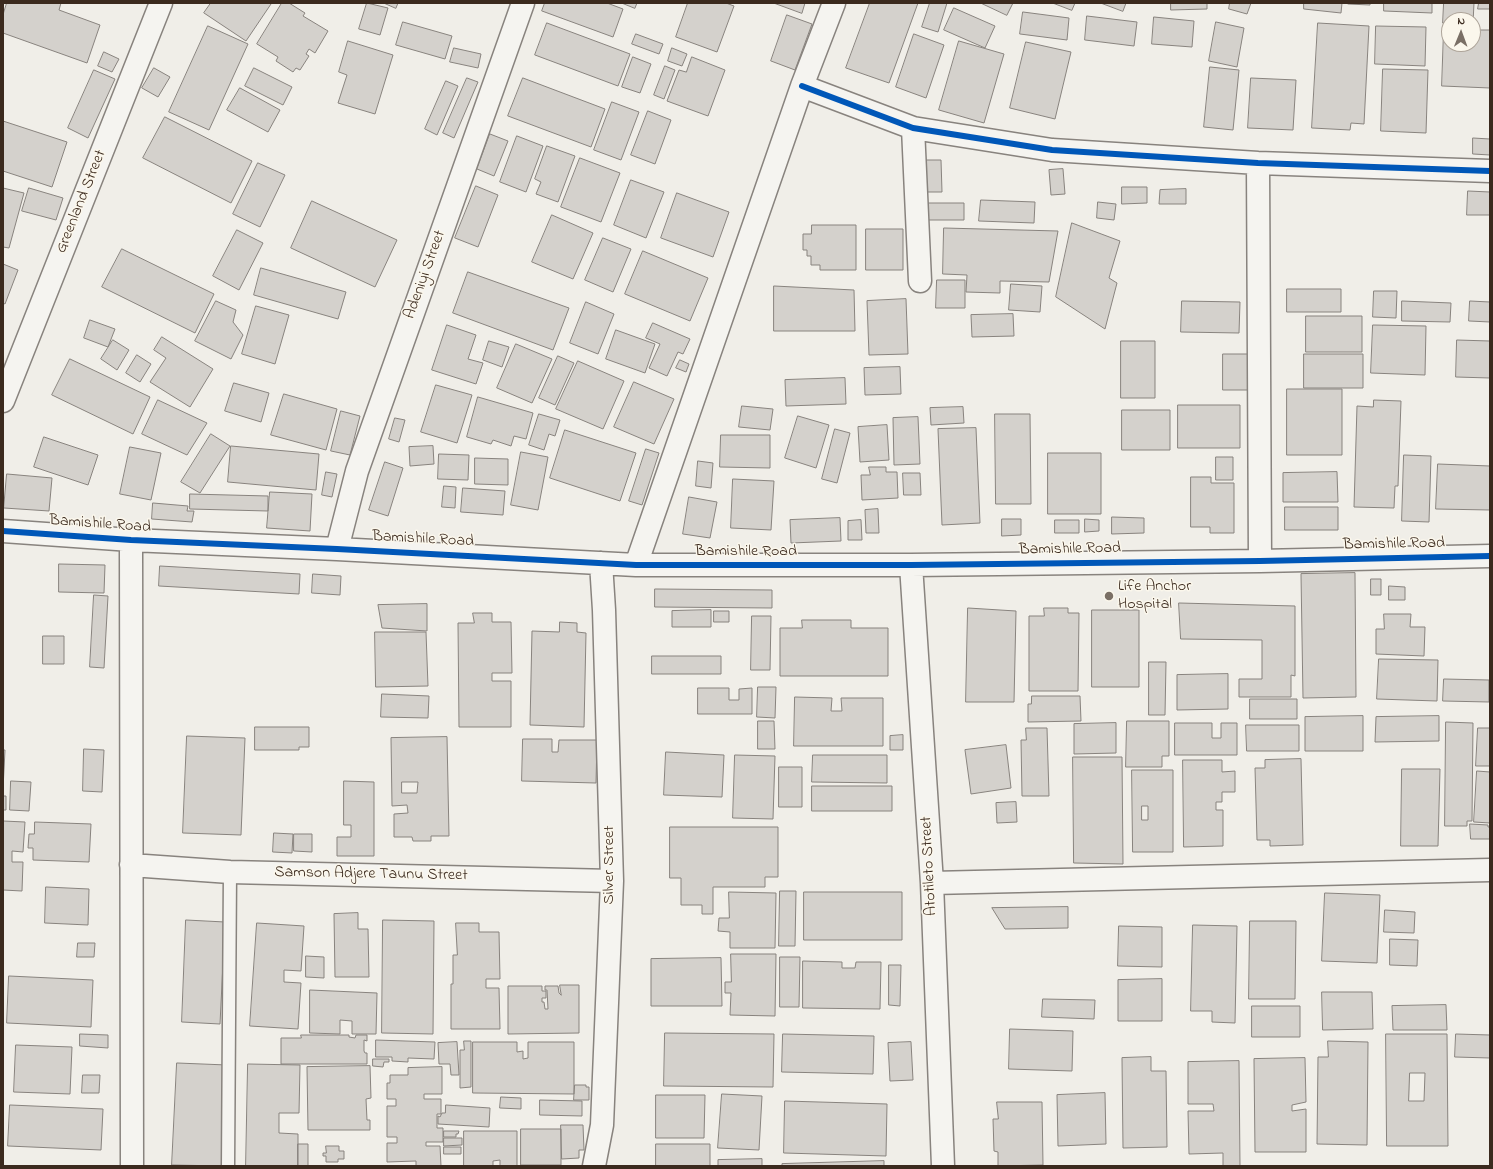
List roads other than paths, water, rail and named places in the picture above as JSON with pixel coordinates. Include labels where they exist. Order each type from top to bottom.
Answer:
[{"type":"street","name":"Greenland Street","points":[[3,401],[161,3]]},
{"type":"street","name":"Adeniyi Street","points":[[337,549],[357,471],[524,3]]},
{"type":"street","points":[[636,565],[802,86],[834,3]]},
{"type":"street","points":[[802,86],[912,128],[1052,150],[1258,163],[1490,171]]},
{"type":"street","points":[[912,128],[920,281]]},
{"type":"street","points":[[1258,163],[1260,561]]},
{"type":"street","name":"Bamishile Road","points":[[3,531],[131,540],[636,565],[911,565],[1260,561],[1490,556]]},
{"type":"street","points":[[131,540],[132,1166]]},
{"type":"street","name":"Silver Street","points":[[594,1166],[602,1125],[612,881],[604,610],[601,564]]},
{"type":"street","name":"Atotileto Street","points":[[911,565],[932,883],[943,1166]]},
{"type":"street","name":"Samson Adjere Taunu Street","points":[[131,865],[230,872],[612,881]]},
{"type":"street","points":[[932,883],[1490,870]]},
{"type":"lane","points":[[228,1166],[230,872]]},
{"type":"place","name":"Life Anchor Hospital","points":[[1109,596]]}]
